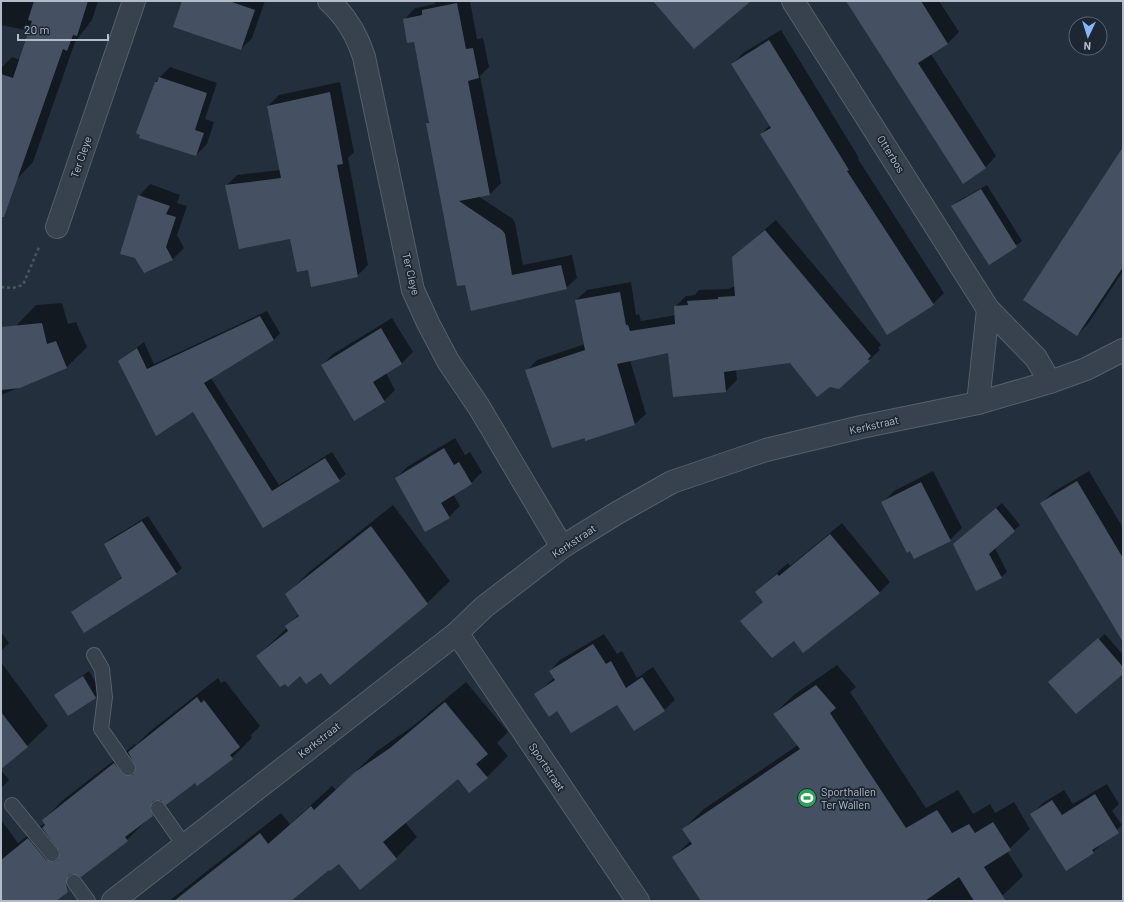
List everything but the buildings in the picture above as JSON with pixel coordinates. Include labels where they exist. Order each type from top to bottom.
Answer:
[{"type":"street","name":"Ter Cleye","points":[[57,227],[134,1]]},
{"type":"street","name":"Ter Cleye","points":[[329,1],[338,9],[356,35],[364,57],[416,296],[448,361],[479,407],[562,547]]},
{"type":"street","name":"Otterbos","points":[[793,1],[988,309],[1036,358],[1050,382]]},
{"type":"street","points":[[978,403],[988,309]]},
{"type":"street","name":"Kerkstraat","points":[[112,901],[457,632],[484,607],[562,547],[617,513],[672,482],[766,450],[978,403],[1050,382],[1086,369],[1123,350]]},
{"type":"street","name":"Sportstraat","points":[[457,632],[638,901]]},
{"type":"lane","points":[[94,655],[102,669],[105,697],[101,729],[128,768]]},
{"type":"lane","points":[[12,805],[52,854]]},
{"type":"lane","points":[[158,808],[184,845]]},
{"type":"lane","points":[[74,882],[88,901]]},
{"type":"path","points":[[1,286],[14,288],[24,285],[40,245],[57,227]]},
{"type":"place","name":"Sporthallen Ter Wallen","points":[[807,798]]}]
